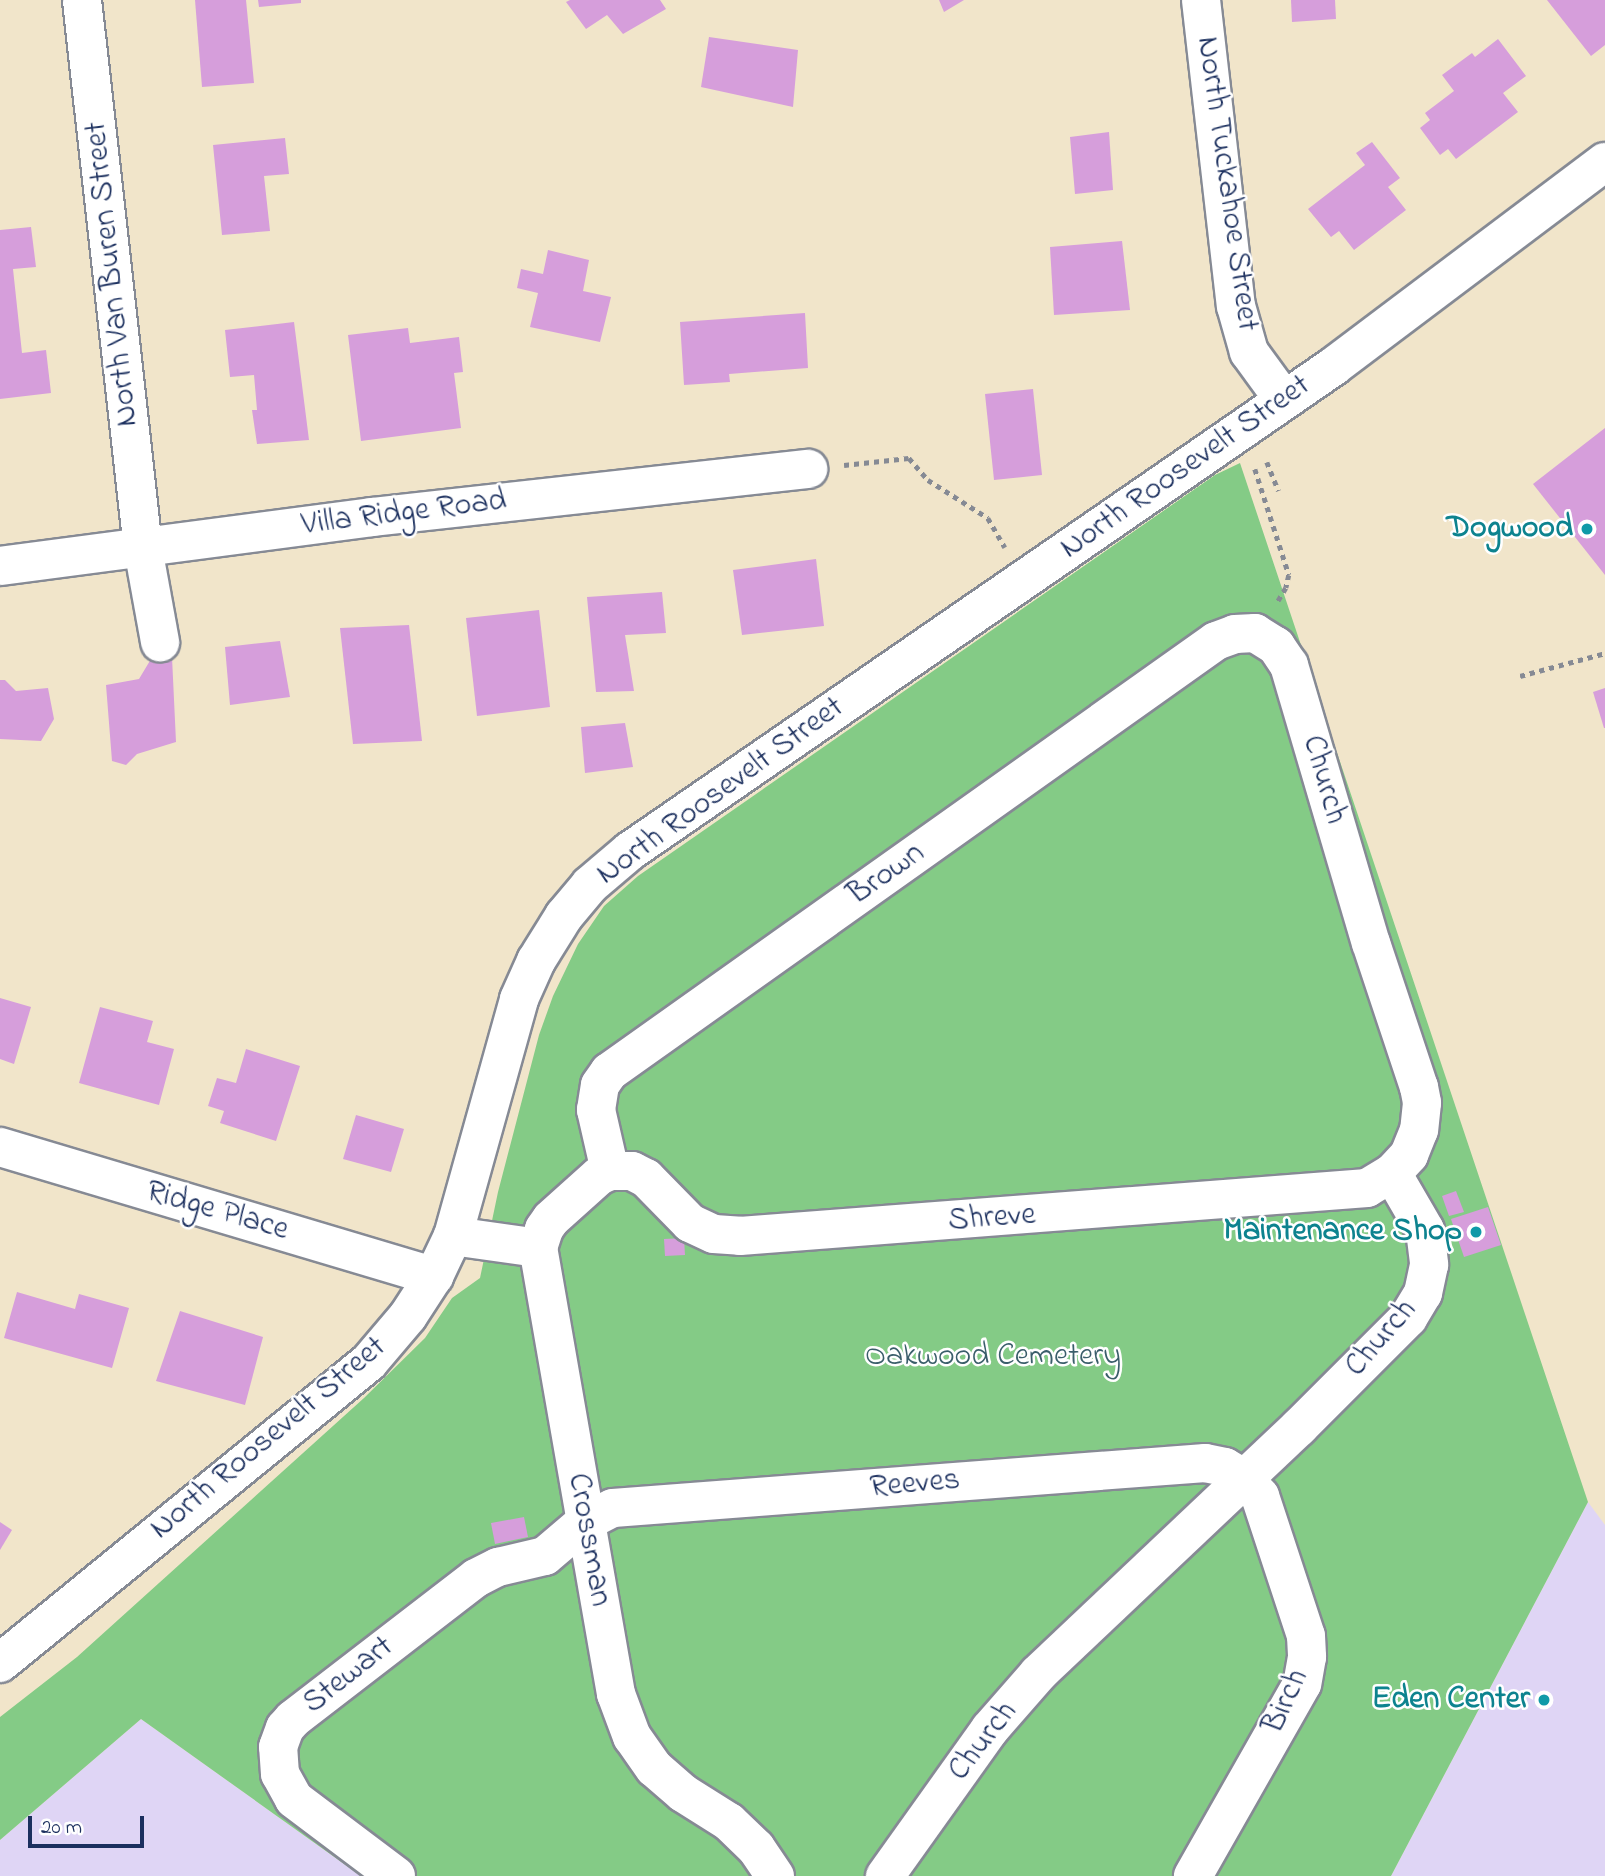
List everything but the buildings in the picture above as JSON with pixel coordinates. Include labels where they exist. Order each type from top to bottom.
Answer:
[{"type":"street","name":"North Van Buren Street","points":[[82,0],[143,548],[160,642]]},
{"type":"street","name":"North Tuckahoe Street","points":[[1201,0],[1236,306],[1249,352],[1283,400]]},
{"type":"street","name":"North Roosevelt Street","points":[[0,1663],[369,1362],[408,1316],[434,1276],[453,1236],[519,999],[536,961],[564,916],[590,885],[641,843],[1334,366],[1605,162]]},
{"type":"street","name":"Villa Ridge Road","points":[[0,566],[372,517],[808,469]]},
{"type":"street","name":"Brown","points":[[610,1171],[596,1110],[600,1085],[609,1072],[1216,641],[1235,634],[1255,633]]},
{"type":"street","name":"Church","points":[[885,1876],[990,1729],[1038,1674],[1245,1479],[1408,1318],[1423,1293],[1429,1265],[1425,1230],[1392,1173],[1409,1155],[1419,1130],[1422,1103],[1419,1087],[1371,943],[1289,665],[1276,646],[1255,633]]},
{"type":"street","name":"Ridge Place","points":[[0,1147],[434,1276]]},
{"type":"street","points":[[453,1236],[538,1248],[544,1229],[551,1219],[600,1176],[610,1171]]},
{"type":"street","name":"Shreve","points":[[610,1171],[632,1171],[646,1178],[690,1223],[714,1234],[740,1237],[1367,1188],[1392,1173]]},
{"type":"street","name":"Crossman","points":[[538,1248],[615,1694],[632,1737],[654,1768],[682,1793],[729,1822],[756,1847],[775,1876]]},
{"type":"street","name":"Reeves","points":[[585,1522],[613,1508],[1192,1464],[1225,1467],[1245,1479]]},
{"type":"street","name":"Birch","points":[[1193,1876],[1302,1684],[1307,1657],[1306,1636],[1265,1507],[1245,1479]]},
{"type":"street","name":"Stewart","points":[[396,1876],[294,1800],[280,1774],[278,1748],[285,1728],[293,1718],[476,1578],[498,1567],[545,1556],[585,1522]]},
{"type":"path","points":[[808,469],[909,458],[928,480],[988,517],[1023,581]]},
{"type":"path","points":[[1267,462],[1279,491]]},
{"type":"path","points":[[1255,469],[1289,575],[1283,593],[1258,621],[1255,633]]},
{"type":"path","points":[[1520,676],[1605,653]]},
{"type":"shaded area","name":"Eden Center","points":[[1588,1502],[1605,1525],[1605,1876],[1391,1876]]},
{"type":"shaded area","points":[[141,1719],[361,1876],[0,1876],[0,1840]]},
{"type":"green space","name":"Oakwood Cemetery","points":[[1240,463],[1588,1502],[1391,1876],[361,1876],[141,1719],[0,1840],[0,1717],[77,1657],[364,1398],[425,1338],[452,1298],[480,1278],[498,1192],[539,1035],[553,996],[578,944],[604,906],[638,876],[1215,475]]},
{"type":"place","name":"Dogwood","points":[[1587,529]]},
{"type":"place","name":"Maintenance Shop","points":[[1476,1232]]},
{"type":"place","name":"Eden Center","points":[[1544,1700]]}]
